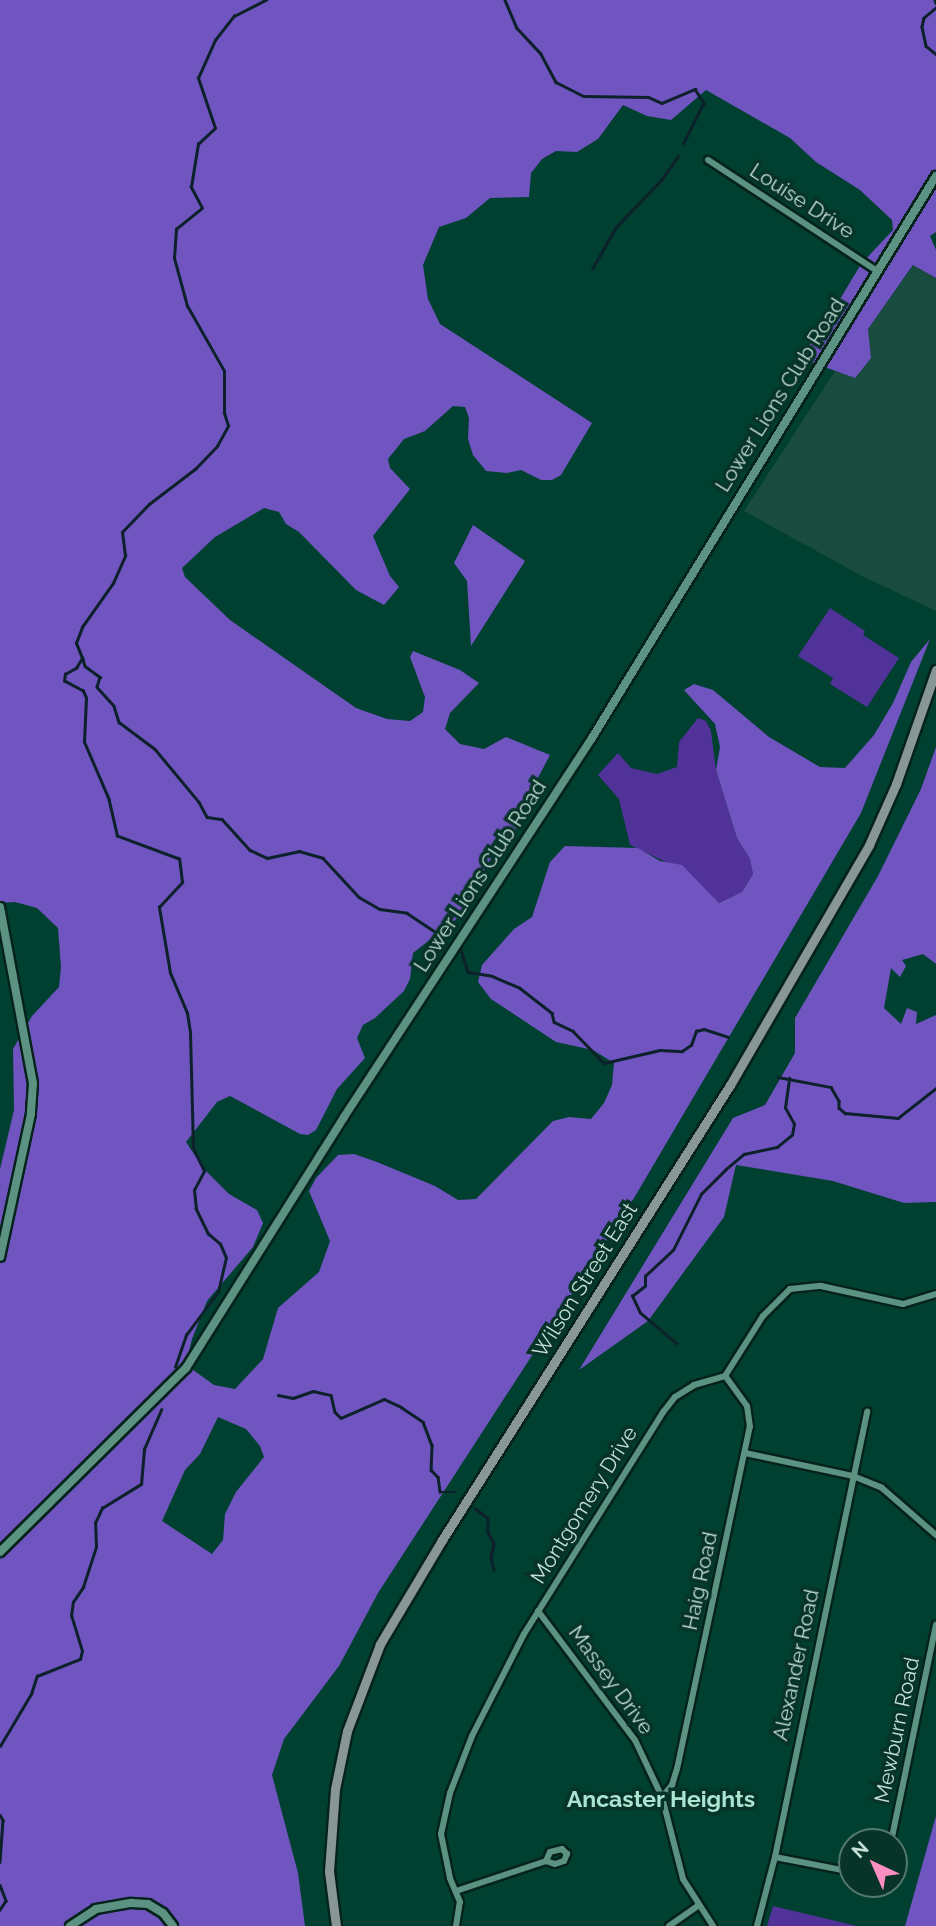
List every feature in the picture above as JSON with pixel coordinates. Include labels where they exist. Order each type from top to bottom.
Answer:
[{"type":"main road","name":"Wilson Street East","points":[[336,1926],[329,1871],[335,1788],[346,1731],[380,1644],[449,1529],[730,1085],[869,845],[896,784],[936,670]]},
{"type":"street","name":"Louise Drive","points":[[708,160],[877,271]]},
{"type":"street","name":"Lower Lions Club Road","points":[[0,1552],[186,1368],[337,1128],[592,738],[936,176]]},
{"type":"street","points":[[0,907],[33,1083],[31,1114],[0,1257]]},
{"type":"street","points":[[725,1376],[763,1317],[790,1289],[821,1286],[904,1304],[936,1294]]},
{"type":"street","name":"Haig Road","points":[[662,1797],[672,1785],[677,1769],[750,1427],[747,1406],[725,1376]]},
{"type":"street","name":"Montgomery Drive","points":[[456,1926],[460,1902],[441,1834],[443,1814],[492,1693],[538,1611],[664,1410],[685,1390],[725,1376]]},
{"type":"street","name":"Alexander Road","points":[[757,1926],[775,1857],[867,1411]]},
{"type":"street","points":[[746,1453],[853,1476],[882,1488],[936,1535]]},
{"type":"street","name":"Massey Drive","points":[[538,1611],[627,1726],[662,1797],[683,1879],[713,1926]]},
{"type":"street","name":"Mewburn Road","points":[[894,1828],[936,1625]]},
{"type":"street","points":[[775,1857],[838,1869]]},
{"type":"street","points":[[456,1891],[545,1861]]},
{"type":"street","points":[[70,1926],[96,1909],[131,1903],[156,1908],[173,1926]]},
{"type":"street","points":[[669,1926],[698,1906]]},
{"type":"shaded area","points":[[0,0],[936,0],[936,232],[930,236],[936,250],[936,278],[913,265],[868,329],[871,358],[855,378],[805,360],[805,355],[814,334],[833,311],[861,264],[893,230],[892,220],[860,190],[816,162],[790,138],[706,90],[671,120],[647,116],[623,105],[598,139],[577,152],[556,151],[542,159],[531,173],[529,197],[490,198],[466,218],[439,227],[423,265],[428,299],[440,324],[592,423],[561,475],[552,480],[541,480],[521,470],[507,473],[486,471],[473,455],[468,439],[469,418],[465,407],[453,406],[425,431],[404,439],[388,459],[390,468],[410,489],[373,536],[390,576],[399,587],[384,605],[356,590],[299,532],[286,524],[279,512],[264,508],[215,537],[182,568],[185,577],[230,620],[356,708],[387,719],[410,721],[423,712],[425,697],[410,657],[413,651],[460,670],[479,683],[450,713],[445,729],[460,744],[484,749],[506,737],[550,755],[521,810],[515,832],[490,860],[459,917],[413,953],[410,979],[404,991],[375,1018],[363,1025],[357,1038],[365,1058],[337,1089],[316,1130],[308,1135],[300,1134],[230,1096],[217,1102],[186,1142],[204,1169],[229,1194],[257,1210],[263,1223],[253,1247],[207,1301],[187,1360],[189,1367],[214,1385],[235,1389],[263,1359],[278,1308],[319,1272],[330,1241],[309,1191],[316,1178],[338,1155],[354,1154],[377,1162],[435,1186],[458,1200],[476,1199],[553,1121],[569,1117],[591,1119],[604,1103],[612,1085],[614,1063],[593,1050],[556,1042],[491,999],[478,982],[482,965],[514,929],[532,917],[550,862],[565,846],[638,848],[660,861],[682,865],[719,903],[742,892],[753,874],[750,859],[737,838],[716,770],[720,747],[715,724],[684,690],[694,684],[713,690],[769,737],[820,767],[845,768],[874,735],[893,703],[911,662],[930,639],[861,813],[634,1198],[378,1593],[339,1666],[284,1739],[272,1775],[298,1873],[305,1926],[0,1926],[0,1169],[14,1110],[13,1049],[32,1016],[59,987],[61,967],[58,928],[37,908],[15,902],[0,903]],"holes":[[[218,1417],[246,1429],[260,1446],[264,1457],[236,1492],[225,1514],[223,1540],[212,1554],[162,1521],[185,1470],[200,1454]]]},
{"type":"shaded area","points":[[914,265],[936,278],[936,611],[862,576],[744,511],[835,371],[855,378],[868,329]]},
{"type":"shaded area","points":[[473,525],[525,561],[471,646],[467,581],[454,563]]},
{"type":"shaded area","points":[[830,608],[865,631],[863,635],[899,658],[867,707],[830,684],[833,678],[798,656]]},
{"type":"shaded area","points":[[698,718],[706,721],[711,731],[716,770],[737,838],[750,859],[753,874],[742,892],[719,903],[682,866],[668,863],[630,845],[619,799],[598,775],[618,753],[631,768],[657,774],[677,767],[679,742]]},
{"type":"shaded area","points":[[936,747],[936,964],[923,954],[902,960],[906,966],[900,977],[891,968],[884,1008],[901,1024],[907,1008],[917,1012],[916,1024],[936,1015],[936,1202],[904,1203],[833,1181],[736,1165],[724,1217],[648,1321],[579,1370],[733,1118],[765,1105],[795,1053],[795,1018],[878,876],[921,789]]},
{"type":"shaded area","points":[[936,1816],[936,1926],[905,1926]]},
{"type":"shaded area","points":[[773,1906],[857,1926],[767,1926]]},
{"type":"waterway","points":[[175,1367],[186,1335],[218,1292],[226,1258],[220,1244],[208,1234],[196,1209],[194,1190],[204,1171],[193,1148],[190,1032],[187,1013],[170,973],[159,907],[182,882],[179,859],[117,836],[109,800],[84,742],[86,698],[83,691],[64,681],[65,674],[76,668],[82,658],[76,643],[82,627],[113,583],[125,556],[122,532],[149,504],[195,469],[217,446],[228,426],[224,413],[224,371],[187,306],[174,258],[176,229],[202,208],[191,187],[198,144],[215,128],[198,78],[215,40],[234,16],[266,0]]},
{"type":"waterway","points":[[505,0],[517,28],[541,54],[556,82],[584,96],[648,97],[662,103],[695,89],[704,103],[684,143]]},
{"type":"waterway","points":[[936,8],[924,18],[922,27],[926,46],[936,54]]},
{"type":"waterway","points":[[592,269],[616,227],[662,179],[678,156]]},
{"type":"waterway","points":[[83,659],[85,666],[100,677],[97,687],[114,706],[119,722],[155,749],[199,802],[207,817],[222,819],[250,850],[267,858],[299,851],[323,858],[359,897],[380,909],[407,913],[443,937]]},
{"type":"waterway","points":[[461,950],[468,972],[492,976],[520,988],[552,1013],[554,1022],[573,1031],[604,1063],[660,1050],[682,1051],[691,1045],[696,1031],[704,1029],[728,1037]]},
{"type":"waterway","points":[[778,1077],[831,1087],[839,1101],[839,1108],[845,1113],[898,1118],[936,1088]]},
{"type":"waterway","points":[[677,1344],[640,1313],[632,1296],[645,1286],[645,1276],[673,1250],[701,1194],[744,1154],[777,1147],[792,1135],[794,1124],[785,1108],[789,1078]]},
{"type":"waterway","points":[[278,1395],[293,1398],[313,1391],[331,1395],[335,1412],[341,1418],[384,1399],[401,1407],[423,1422],[432,1445],[431,1470],[438,1477],[440,1492],[455,1492]]},
{"type":"waterway","points":[[0,1746],[31,1694],[37,1676],[80,1659],[82,1651],[71,1616],[73,1602],[83,1587],[96,1547],[95,1523],[102,1508],[141,1484],[144,1449],[161,1410]]},
{"type":"waterway","points":[[475,1508],[488,1518],[488,1532],[494,1544],[491,1557],[494,1570]]},
{"type":"waterway","points":[[0,1815],[3,1820],[0,1862]]},
{"type":"waterway","points":[[0,1885],[6,1901],[0,1910]]},
{"type":"district","name":"Ancaster Heights","points":[[661,1799]]}]
